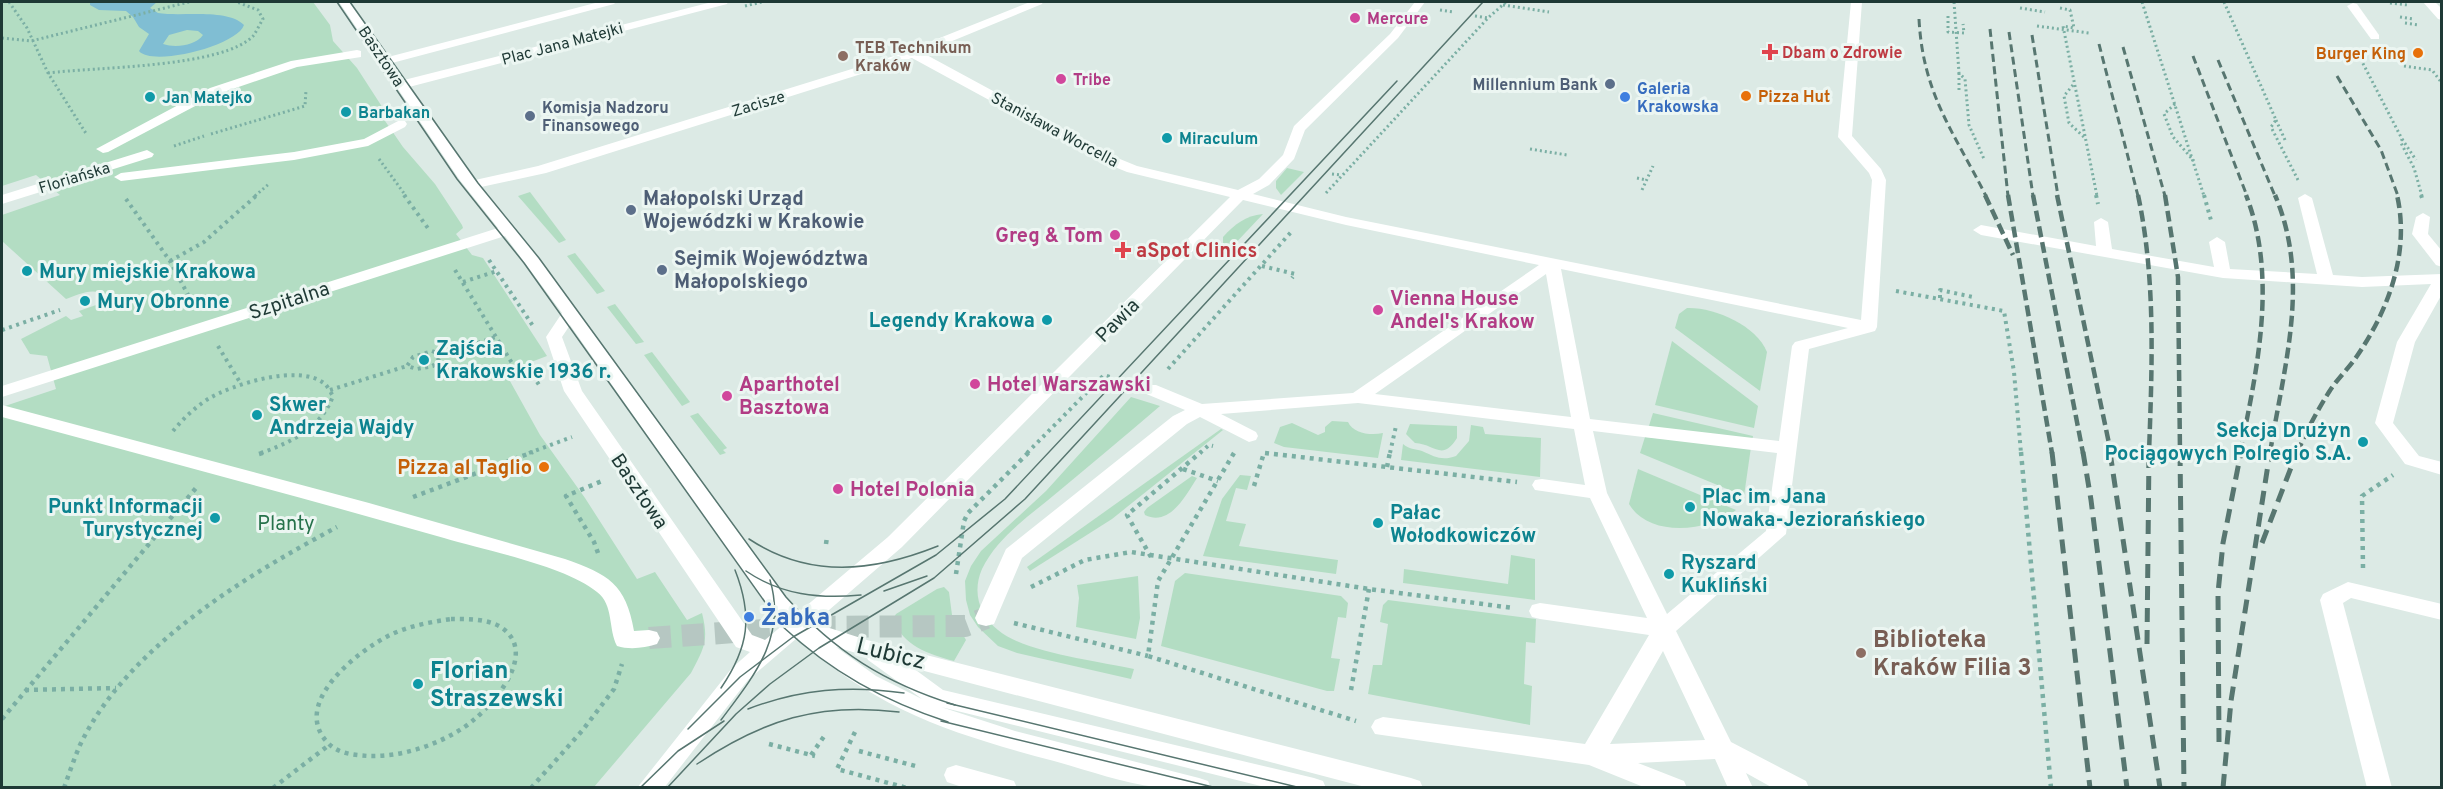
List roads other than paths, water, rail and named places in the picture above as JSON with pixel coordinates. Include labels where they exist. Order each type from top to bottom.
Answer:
[{"type":"street","name":"Basztowa","points":[[344,2],[471,185],[508,230],[570,314],[775,600],[797,627]]},
{"type":"street","name":"Plac Jana Matejki","points":[[385,61],[610,2]]},
{"type":"street","name":"Plac Jana Matejki","points":[[401,85],[723,2]]},
{"type":"street","name":"Zacisze","points":[[471,185],[541,170],[913,53],[1038,2]]},
{"type":"street","name":"Pawia","points":[[649,788],[724,692],[767,650],[895,542],[1239,196],[1264,182],[1289,156],[1299,129],[1394,36],[1420,2]]},
{"type":"street","points":[[1591,755],[1664,629],[1776,534],[1801,346],[1869,327],[1878,176],[1845,137],[1857,2]]},
{"type":"street","points":[[2429,2],[2442,17]]},
{"type":"street","points":[[2353,6],[2375,37]]},
{"type":"street","name":"Stanisława Worcella","points":[[913,53],[1118,164],[1346,221],[1869,327]]},
{"type":"street","points":[[357,54],[295,64],[213,91],[97,146],[118,177],[294,156],[368,142],[400,124]]},
{"type":"street","name":"Floriańska","points":[[2,200],[118,177],[147,154]]},
{"type":"street","points":[[2305,198],[2326,280]]},
{"type":"street","points":[[2423,217],[2420,234],[2442,262]]},
{"type":"street","points":[[2101,222],[2105,252]]},
{"type":"street","name":"Szpitalna","points":[[2,392],[508,230]]},
{"type":"street","points":[[1981,231],[2223,273],[2362,282],[2441,279]]},
{"type":"street","points":[[2217,242],[2223,273]]},
{"type":"street","points":[[1358,398],[1552,263],[1597,493],[1741,788]]},
{"type":"street","points":[[2441,279],[2406,342],[2384,423],[2412,460],[2442,469]]},
{"type":"street","name":"Basztowa","points":[[570,314],[554,337],[573,391],[744,641],[767,650]]},
{"type":"street","points":[[1150,389],[1200,410],[1243,442]]},
{"type":"street","points":[[986,618],[1013,554],[1180,420],[1200,410],[1358,398],[1787,448]]},
{"type":"street","points":[[2,411],[213,470],[369,510],[558,564],[585,575],[611,590],[618,608],[625,640],[649,638]]},
{"type":"street","points":[[1542,485],[1597,493]]},
{"type":"street","points":[[2380,788],[2331,600],[2348,590],[2442,612]]},
{"type":"street","points":[[1540,611],[1664,629]]},
{"type":"street","name":"Lubicz","points":[[797,627],[867,648],[1411,788]]},
{"type":"street","name":"Lubicz","points":[[797,627],[837,661],[876,688],[955,724],[1198,788]]},
{"type":"street","points":[[867,648],[936,697],[1314,788]]},
{"type":"street","points":[[1374,725],[1591,755],[1722,749],[1797,788]]},
{"type":"street","points":[[1591,755],[1675,788]]},
{"type":"street","points":[[956,775],[1005,788]]},
{"type":"water","points":[[90,2],[157,2],[150,8],[158,13],[215,15],[236,20],[244,25],[238,33],[211,47],[160,57],[139,51],[149,34],[139,27],[126,11],[99,10],[90,5]],"holes":[[[187,30],[198,31],[203,35],[190,44],[179,46],[163,44],[169,35]]]},
{"type":"tunnel","points":[[649,638],[807,627],[965,626],[986,618]]},
{"type":"tram line","points":[[337,2],[457,179],[524,263],[774,615]]},
{"type":"tram line","points":[[350,2],[478,183],[539,258],[779,587]]},
{"type":"tram line","points":[[831,641],[934,578],[1025,499],[1483,2]]},
{"type":"tram line","points":[[813,625],[936,555],[1005,499],[1397,81]]},
{"type":"tram line","points":[[749,539],[772,552],[795,561],[818,566],[842,567],[890,562],[938,546]]},
{"type":"tram line","points":[[721,688],[738,659],[745,631],[744,602],[735,570]]},
{"type":"tram line","points":[[746,571],[771,584]]},
{"type":"tram line","points":[[884,591],[927,576]]},
{"type":"tram line","points":[[770,580],[771,584]]},
{"type":"tram line","points":[[771,584],[779,587]]},
{"type":"tram line","points":[[771,584],[774,615]]},
{"type":"tram line","points":[[779,587],[801,594],[861,595]]},
{"type":"tram line","points":[[779,587],[813,625]]},
{"type":"tram line","points":[[760,662],[771,638],[774,615]]},
{"type":"tram line","points":[[774,615],[782,626],[794,636]]},
{"type":"tram line","points":[[794,636],[813,625]]},
{"type":"tram line","points":[[813,625],[831,641]]},
{"type":"tram line","points":[[760,662],[794,636]]},
{"type":"tram line","points":[[794,636],[814,652]]},
{"type":"tram line","points":[[814,652],[831,641]]},
{"type":"tram line","points":[[831,641],[884,676],[906,687],[954,705]]},
{"type":"tram line","points":[[667,788],[736,714],[770,684],[814,652]]},
{"type":"tram line","points":[[814,652],[839,671],[871,690]]},
{"type":"tram line","points":[[688,729],[740,677],[760,662]]},
{"type":"tram line","points":[[721,720],[745,688],[760,662]]},
{"type":"tram line","points":[[748,709],[787,697],[825,690],[871,690]]},
{"type":"tram line","points":[[871,690],[904,693]]},
{"type":"tram line","points":[[871,690],[902,705],[948,722]]},
{"type":"tram line","points":[[947,703],[954,705]]},
{"type":"tram line","points":[[954,705],[1301,788]]},
{"type":"tram line","points":[[697,764],[745,736],[793,718],[817,712],[843,710],[899,712]]},
{"type":"tram line","points":[[640,788],[678,751],[724,721]]},
{"type":"tram line","points":[[941,721],[1217,788]]},
{"type":"railway","points":[[1919,19],[1922,46],[1934,92],[1986,196]]},
{"type":"railway","points":[[1990,29],[2008,196]]},
{"type":"railway","points":[[2009,32],[2033,196]]},
{"type":"railway","points":[[2032,35],[2058,196]]},
{"type":"railway","points":[[2099,44],[2138,196]]},
{"type":"railway","points":[[2123,47],[2165,196]]},
{"type":"railway","points":[[2193,56],[2247,196]]},
{"type":"railway","points":[[2218,60],[2275,196]]},
{"type":"railway","points":[[2337,76],[2381,150],[2398,196]]},
{"type":"railway","points":[[1985,195],[2013,255]]},
{"type":"railway","points":[[2008,195],[2052,453]]},
{"type":"railway","points":[[2033,195],[2083,453]]},
{"type":"railway","points":[[2057,195],[2111,453]]},
{"type":"railway","points":[[2138,195],[2144,227],[2150,291],[2152,356],[2149,453]]},
{"type":"railway","points":[[2165,195],[2178,277],[2180,453]]},
{"type":"railway","points":[[2240,453],[2258,357],[2263,291],[2256,226],[2246,195]]},
{"type":"railway","points":[[2270,453],[2287,355],[2293,291],[2286,227],[2275,195]]},
{"type":"railway","points":[[2297,453],[2320,407],[2368,338],[2387,299],[2394,279],[2401,238],[2397,195]]},
{"type":"railway","points":[[2052,452],[2090,788]]},
{"type":"railway","points":[[2083,452],[2127,788]]},
{"type":"railway","points":[[2110,452],[2160,788]]},
{"type":"railway","points":[[2147,644],[2149,452]]},
{"type":"railway","points":[[2180,452],[2184,788]]},
{"type":"railway","points":[[2219,742],[2218,593],[2223,543],[2241,452]]},
{"type":"railway","points":[[2223,788],[2231,701],[2270,452]]},
{"type":"railway","points":[[2262,543],[2297,452]]},
{"type":"place","name":"Mercure","points":[[1355,18]]},
{"type":"place","name":"Dbam o Zdrowie","points":[[1770,52]]},
{"type":"place","name":"Burger King","points":[[2418,53]]},
{"type":"place","name":"TEB Technikum Kraków","points":[[843,56]]},
{"type":"place","name":"Tribe","points":[[1061,79]]},
{"type":"place","name":"Millennium Bank","points":[[1610,84]]},
{"type":"place","name":"Pizza Hut","points":[[1746,96]]},
{"type":"place","name":"Jan Matejko","points":[[150,97]]},
{"type":"place","name":"Galeria Krakowska","points":[[1625,97]]},
{"type":"place","name":"Barbakan","points":[[346,112]]},
{"type":"place","name":"Komisja Nadzoru Finansowego","points":[[530,116]]},
{"type":"place","name":"Miraculum","points":[[1167,138]]},
{"type":"place","name":"Małopolski Urząd Wojewódzki w Krakowie","points":[[631,210]]},
{"type":"place","name":"Greg & Tom","points":[[1115,235]]},
{"type":"place","name":"aSpot Clinics","points":[[1123,250]]},
{"type":"place","name":"Sejmik Województwa Małopolskiego","points":[[662,270]]},
{"type":"place","name":"Mury miejskie Krakowa","points":[[27,271]]},
{"type":"place","name":"Mury Obronne","points":[[85,301]]},
{"type":"place","name":"Vienna House Andel's Krakow","points":[[1378,310]]},
{"type":"place","name":"Legendy Krakowa","points":[[1047,320]]},
{"type":"place","name":"Zajścia Krakowskie 1936 r.","points":[[424,360]]},
{"type":"place","name":"Hotel Warszawski","points":[[975,384]]},
{"type":"place","name":"Aparthotel Basztowa","points":[[727,396]]},
{"type":"place","name":"Skwer Andrzeja Wajdy","points":[[257,415]]},
{"type":"place","name":"Sekcja Drużyn Pociągowych Polregio S.A.","points":[[2363,442]]},
{"type":"place","name":"Pizza al Taglio","points":[[544,467]]},
{"type":"place","name":"Hotel Polonia","points":[[838,489]]},
{"type":"place","name":"Plac im. Jana Nowaka-Jeziorańskiego","points":[[1690,507]]},
{"type":"place","name":"Punkt Informacji Turystycznej","points":[[215,518]]},
{"type":"place","name":"Pałac Wołodkowiczów","points":[[1378,523]]},
{"type":"place","name":"Ryszard Kukliński","points":[[1669,574]]},
{"type":"place","name":"Żabka","points":[[749,617]]},
{"type":"place","name":"Biblioteka Kraków Filia 3","points":[[1861,653]]},
{"type":"place","name":"Florian Straszewski","points":[[418,684]]},
{"type":"park label","name":"Planty","points":[[286,523]]}]
